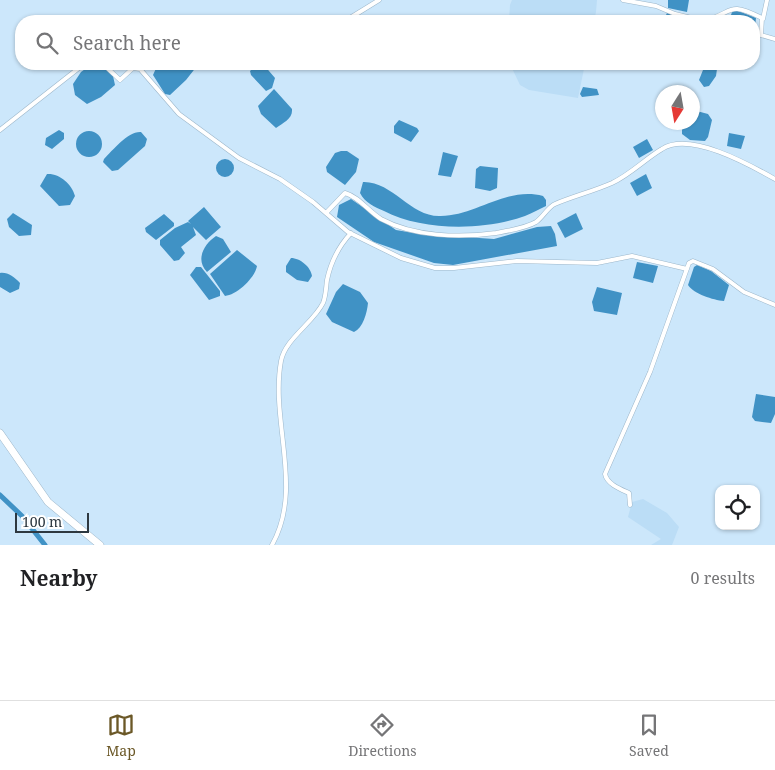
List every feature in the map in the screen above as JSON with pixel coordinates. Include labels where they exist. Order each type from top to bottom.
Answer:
[{"type":"highway","points":[[0,433],[48,502],[100,545]]},
{"type":"street","points":[[354,15],[379,0]]},
{"type":"street","points":[[623,0],[656,6],[679,15]]},
{"type":"street","points":[[767,0],[761,35],[775,39]]},
{"type":"street","points":[[716,15],[728,8],[735,7],[754,15]]},
{"type":"street","points":[[0,130],[76,70]]},
{"type":"street","points":[[109,70],[120,80],[131,70]]},
{"type":"street","points":[[141,70],[187,119],[239,158],[280,179],[326,212],[351,233],[401,258],[435,268],[454,268],[517,261],[597,262],[632,256],[687,269]]},
{"type":"street","points":[[326,212],[345,193],[352,195],[375,216],[398,227],[439,234],[470,235],[498,233],[534,223],[553,205],[613,182],[638,167],[663,148],[681,145],[700,146],[727,154],[775,180]]},
{"type":"street","points":[[272,545],[283,521],[286,485],[278,408],[280,362],[286,350],[323,303],[333,259],[338,247],[351,233]]},
{"type":"street","points":[[630,505],[628,494],[611,484],[606,479],[605,474],[650,372],[691,261],[713,269],[744,292],[775,305]]},
{"type":"shaded area","points":[[512,0],[597,0],[595,15],[509,15]]},
{"type":"shaded area","points":[[513,70],[584,70],[578,98],[529,90],[520,85]]},
{"type":"shaded area","points":[[643,499],[667,513],[679,527],[672,545],[651,545],[661,539],[628,517],[632,502]]},
{"type":"water","points":[[668,0],[689,0],[687,12],[668,8]]},
{"type":"water","points":[[736,10],[748,15],[731,15]]},
{"type":"water","points":[[84,70],[107,70],[113,76],[115,85],[101,97],[87,104],[75,95],[73,84]]},
{"type":"water","points":[[155,70],[194,70],[170,95],[165,94],[153,75]]},
{"type":"water","points":[[268,70],[275,78],[272,88],[266,91],[251,75],[250,71]]},
{"type":"water","points":[[703,70],[717,70],[716,76],[709,86],[704,87],[699,80]]},
{"type":"water","points":[[583,87],[597,89],[599,95],[582,97],[580,94]]},
{"type":"water","points":[[274,89],[292,109],[289,118],[276,128],[261,114],[258,106]]},
{"type":"water","points":[[700,112],[708,114],[712,120],[708,137],[705,141],[690,140],[682,134],[682,130],[700,130]]},
{"type":"water","points":[[399,120],[417,128],[419,131],[411,142],[394,133],[394,126]]},
{"type":"water","points":[[59,130],[64,133],[64,139],[52,149],[45,145],[46,138]]},
{"type":"water","points":[[89,131],[98,135],[102,144],[98,153],[89,157],[80,153],[76,144],[80,135]]},
{"type":"water","points":[[141,132],[147,139],[145,146],[118,170],[112,171],[103,162],[104,159],[126,138]]},
{"type":"water","points":[[729,133],[745,136],[741,149],[727,146]]},
{"type":"water","points":[[647,139],[653,150],[639,158],[633,147]]},
{"type":"water","points":[[347,151],[359,159],[356,172],[345,185],[327,172],[326,167],[335,153]]},
{"type":"water","points":[[443,152],[458,156],[451,177],[438,175]]},
{"type":"water","points":[[225,159],[231,162],[234,168],[231,174],[225,177],[219,174],[216,168],[219,162]]},
{"type":"water","points":[[480,166],[498,168],[497,188],[490,191],[475,188],[476,169]]},
{"type":"water","points":[[47,174],[60,177],[71,187],[75,196],[70,205],[59,206],[40,186]]},
{"type":"water","points":[[646,174],[652,188],[637,196],[630,183]]},
{"type":"water","points":[[363,182],[383,187],[419,211],[439,216],[465,212],[516,195],[543,196],[546,200],[546,206],[509,221],[472,226],[453,227],[435,225],[399,218],[370,204],[360,193]]},
{"type":"water","points":[[351,199],[396,230],[420,234],[494,239],[537,227],[551,226],[555,234],[557,246],[453,265],[434,263],[374,242],[337,217],[339,205]]},
{"type":"water","points":[[204,207],[221,227],[206,240],[193,227],[196,235],[181,247],[185,253],[179,260],[174,261],[160,245],[160,240],[175,228],[188,222],[191,224],[188,221]]},
{"type":"water","points":[[13,213],[32,225],[31,235],[19,236],[9,227],[7,219]]},
{"type":"water","points":[[576,213],[583,229],[565,238],[557,223]]},
{"type":"water","points":[[164,214],[174,223],[174,226],[156,240],[146,232],[145,228]]},
{"type":"water","points":[[216,236],[223,239],[231,252],[207,272],[203,267],[202,252]]},
{"type":"water","points":[[237,250],[257,266],[256,271],[245,285],[235,293],[225,296],[210,274]]},
{"type":"water","points":[[291,258],[301,261],[310,269],[312,276],[308,282],[297,280],[286,272],[286,266]]},
{"type":"water","points":[[637,262],[658,266],[653,283],[633,278]]},
{"type":"water","points":[[697,265],[711,271],[729,285],[724,301],[704,296],[688,285],[694,267]]},
{"type":"water","points":[[196,267],[201,267],[220,291],[220,296],[209,300],[190,275]]},
{"type":"water","points":[[0,273],[8,274],[20,283],[19,289],[10,293],[0,287]]},
{"type":"water","points":[[343,284],[360,292],[368,303],[366,316],[362,324],[354,332],[332,322],[326,314],[336,292]]},
{"type":"water","points":[[597,287],[622,293],[617,315],[594,311],[592,302]]},
{"type":"water","points":[[756,394],[775,397],[775,414],[771,423],[755,421],[752,417]]},
{"type":"waterway","points":[[0,495],[22,516],[45,545]]}]
